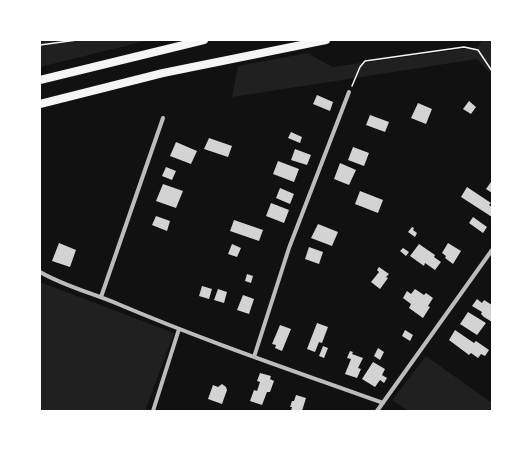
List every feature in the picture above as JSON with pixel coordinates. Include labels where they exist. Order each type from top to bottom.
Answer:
[{"type":"highway","points":[[40,80],[204,40]]},
{"type":"highway","points":[[40,104],[163,74],[326,40]]},
{"type":"street","points":[[254,357],[289,248],[349,92]]},
{"type":"street","points":[[101,297],[163,118]]},
{"type":"street","points":[[377,411],[492,250]]},
{"type":"street","points":[[40,272],[50,278],[101,297],[179,330],[383,403]]},
{"type":"street","points":[[153,411],[179,330]]},
{"type":"path","points":[[40,45],[77,40]]},
{"type":"path","points":[[349,92],[360,67],[365,61],[372,59],[464,47],[478,50],[492,71]]},
{"type":"shaded area","points":[[40,40],[150,40],[40,67]]},
{"type":"shaded area","points":[[482,40],[492,40],[492,75],[477,59],[232,97],[238,66],[308,53],[332,67],[478,47]]},
{"type":"shaded area","points":[[40,282],[174,333],[145,411],[40,411]]},
{"type":"shaded area","points":[[426,356],[492,403],[492,411],[408,411],[392,400]]},
{"type":"building","points":[[317,95],[333,102],[330,111],[313,104]]},
{"type":"building","points":[[469,101],[476,107],[471,114],[463,109]]},
{"type":"building","points":[[418,103],[432,109],[426,124],[411,118]]},
{"type":"building","points":[[370,115],[389,122],[385,132],[366,125]]},
{"type":"building","points":[[291,132],[302,137],[300,143],[288,138]]},
{"type":"building","points":[[209,138],[232,146],[228,157],[204,149]]},
{"type":"building","points":[[176,142],[197,151],[191,164],[170,156]]},
{"type":"building","points":[[353,147],[369,153],[364,166],[348,160]]},
{"type":"building","points":[[295,149],[311,155],[307,165],[291,160]]},
{"type":"building","points":[[278,161],[299,169],[294,182],[273,174]]},
{"type":"building","points":[[340,163],[356,170],[349,185],[334,179]]},
{"type":"building","points":[[166,167],[176,171],[172,180],[162,176]]},
{"type":"building","points":[[491,182],[492,183],[492,193],[486,189]]},
{"type":"building","points":[[163,184],[183,191],[176,208],[156,201]]},
{"type":"building","points":[[467,187],[491,203],[489,205],[492,207],[492,217],[461,197]]},
{"type":"building","points":[[280,188],[294,194],[290,204],[276,198]]},
{"type":"building","points":[[360,191],[383,200],[378,213],[355,204]]},
{"type":"building","points":[[271,203],[289,210],[284,223],[266,216]]},
{"type":"building","points":[[156,216],[170,221],[167,231],[152,225]]},
{"type":"building","points":[[473,217],[487,227],[483,233],[469,223]]},
{"type":"building","points":[[234,220],[263,230],[259,241],[230,231]]},
{"type":"building","points":[[318,224],[338,232],[332,246],[311,238]]},
{"type":"building","points":[[412,227],[417,233],[415,237],[408,232]]},
{"type":"building","points":[[59,243],[76,250],[70,267],[52,261]]},
{"type":"building","points":[[448,243],[461,251],[453,264],[445,258],[446,256],[442,253]]},
{"type":"building","points":[[232,244],[241,248],[237,257],[228,254]]},
{"type":"building","points":[[419,244],[435,255],[434,257],[441,262],[435,270],[425,263],[424,266],[410,256]]},
{"type":"building","points":[[309,247],[323,252],[319,264],[305,259]]},
{"type":"building","points":[[403,248],[409,252],[406,256],[400,251]]},
{"type":"building","points":[[379,267],[389,274],[386,277],[388,278],[380,289],[371,282],[379,272],[377,270]]},
{"type":"building","points":[[247,274],[253,276],[251,283],[245,281]]},
{"type":"building","points":[[202,286],[212,289],[209,299],[199,296]]},
{"type":"building","points":[[218,289],[227,292],[224,303],[214,300]]},
{"type":"building","points":[[415,289],[424,295],[426,293],[433,298],[428,306],[430,307],[423,318],[409,308],[411,304],[403,298],[407,291],[411,294]]},
{"type":"building","points":[[243,295],[254,299],[249,314],[237,310]]},
{"type":"building","points":[[477,299],[482,303],[484,300],[492,305],[492,322],[481,314],[482,312],[472,306]]},
{"type":"building","points":[[468,312],[486,323],[477,335],[460,324]]},
{"type":"building","points":[[317,323],[328,327],[322,343],[319,342],[315,352],[307,349]]},
{"type":"building","points":[[280,325],[291,329],[282,351],[275,348],[276,345],[272,344]]},
{"type":"building","points":[[405,330],[413,335],[410,341],[402,336]]},
{"type":"building","points":[[455,330],[474,343],[476,341],[489,350],[485,356],[481,354],[478,358],[471,353],[469,355],[449,340]]},
{"type":"building","points":[[323,346],[328,348],[324,358],[319,356]]},
{"type":"building","points":[[378,348],[384,352],[380,360],[374,356]]},
{"type":"building","points":[[350,351],[353,352],[352,354],[363,358],[358,368],[361,369],[357,378],[345,374],[351,359],[347,358]]},
{"type":"building","points":[[373,362],[385,369],[382,375],[387,378],[384,383],[380,380],[375,387],[362,379]]},
{"type":"building","points":[[260,373],[271,376],[270,379],[274,381],[270,392],[267,392],[262,405],[250,401],[254,390],[257,391],[260,382],[257,381]]},
{"type":"building","points":[[222,384],[227,390],[222,404],[208,399],[213,385],[218,387]]},
{"type":"building","points":[[296,395],[306,398],[302,411],[291,411],[292,407],[290,407]]}]
